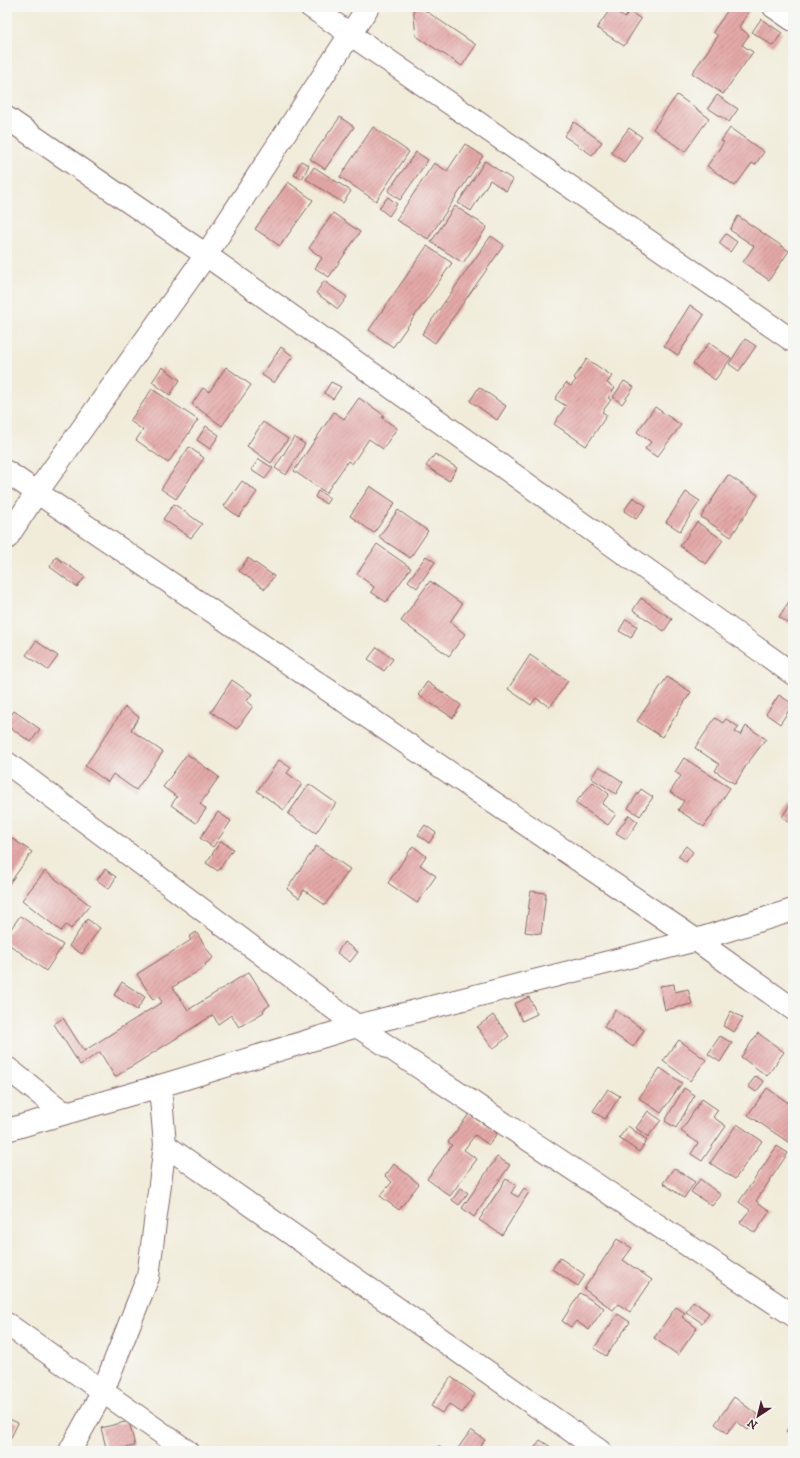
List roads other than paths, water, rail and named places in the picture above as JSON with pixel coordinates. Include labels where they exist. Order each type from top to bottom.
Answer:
[{"type":"street","points":[[311,7],[349,35],[793,341]]},
{"type":"street","points":[[7,538],[37,492],[206,255],[368,7]]},
{"type":"street","points":[[774,7],[793,20]]},
{"type":"street","points":[[7,118],[206,255],[793,674]]},
{"type":"street","points":[[7,472],[696,940],[793,1008]]},
{"type":"street","points":[[7,763],[356,1026],[793,1315]]},
{"type":"street","points":[[7,1130],[160,1086],[356,1026],[696,940],[793,910]]},
{"type":"street","points":[[7,1068],[64,1113]]},
{"type":"street","points":[[70,1451],[103,1391],[148,1277],[165,1145],[160,1086]]},
{"type":"street","points":[[165,1145],[600,1451]]},
{"type":"street","points":[[7,1324],[187,1451]]}]
